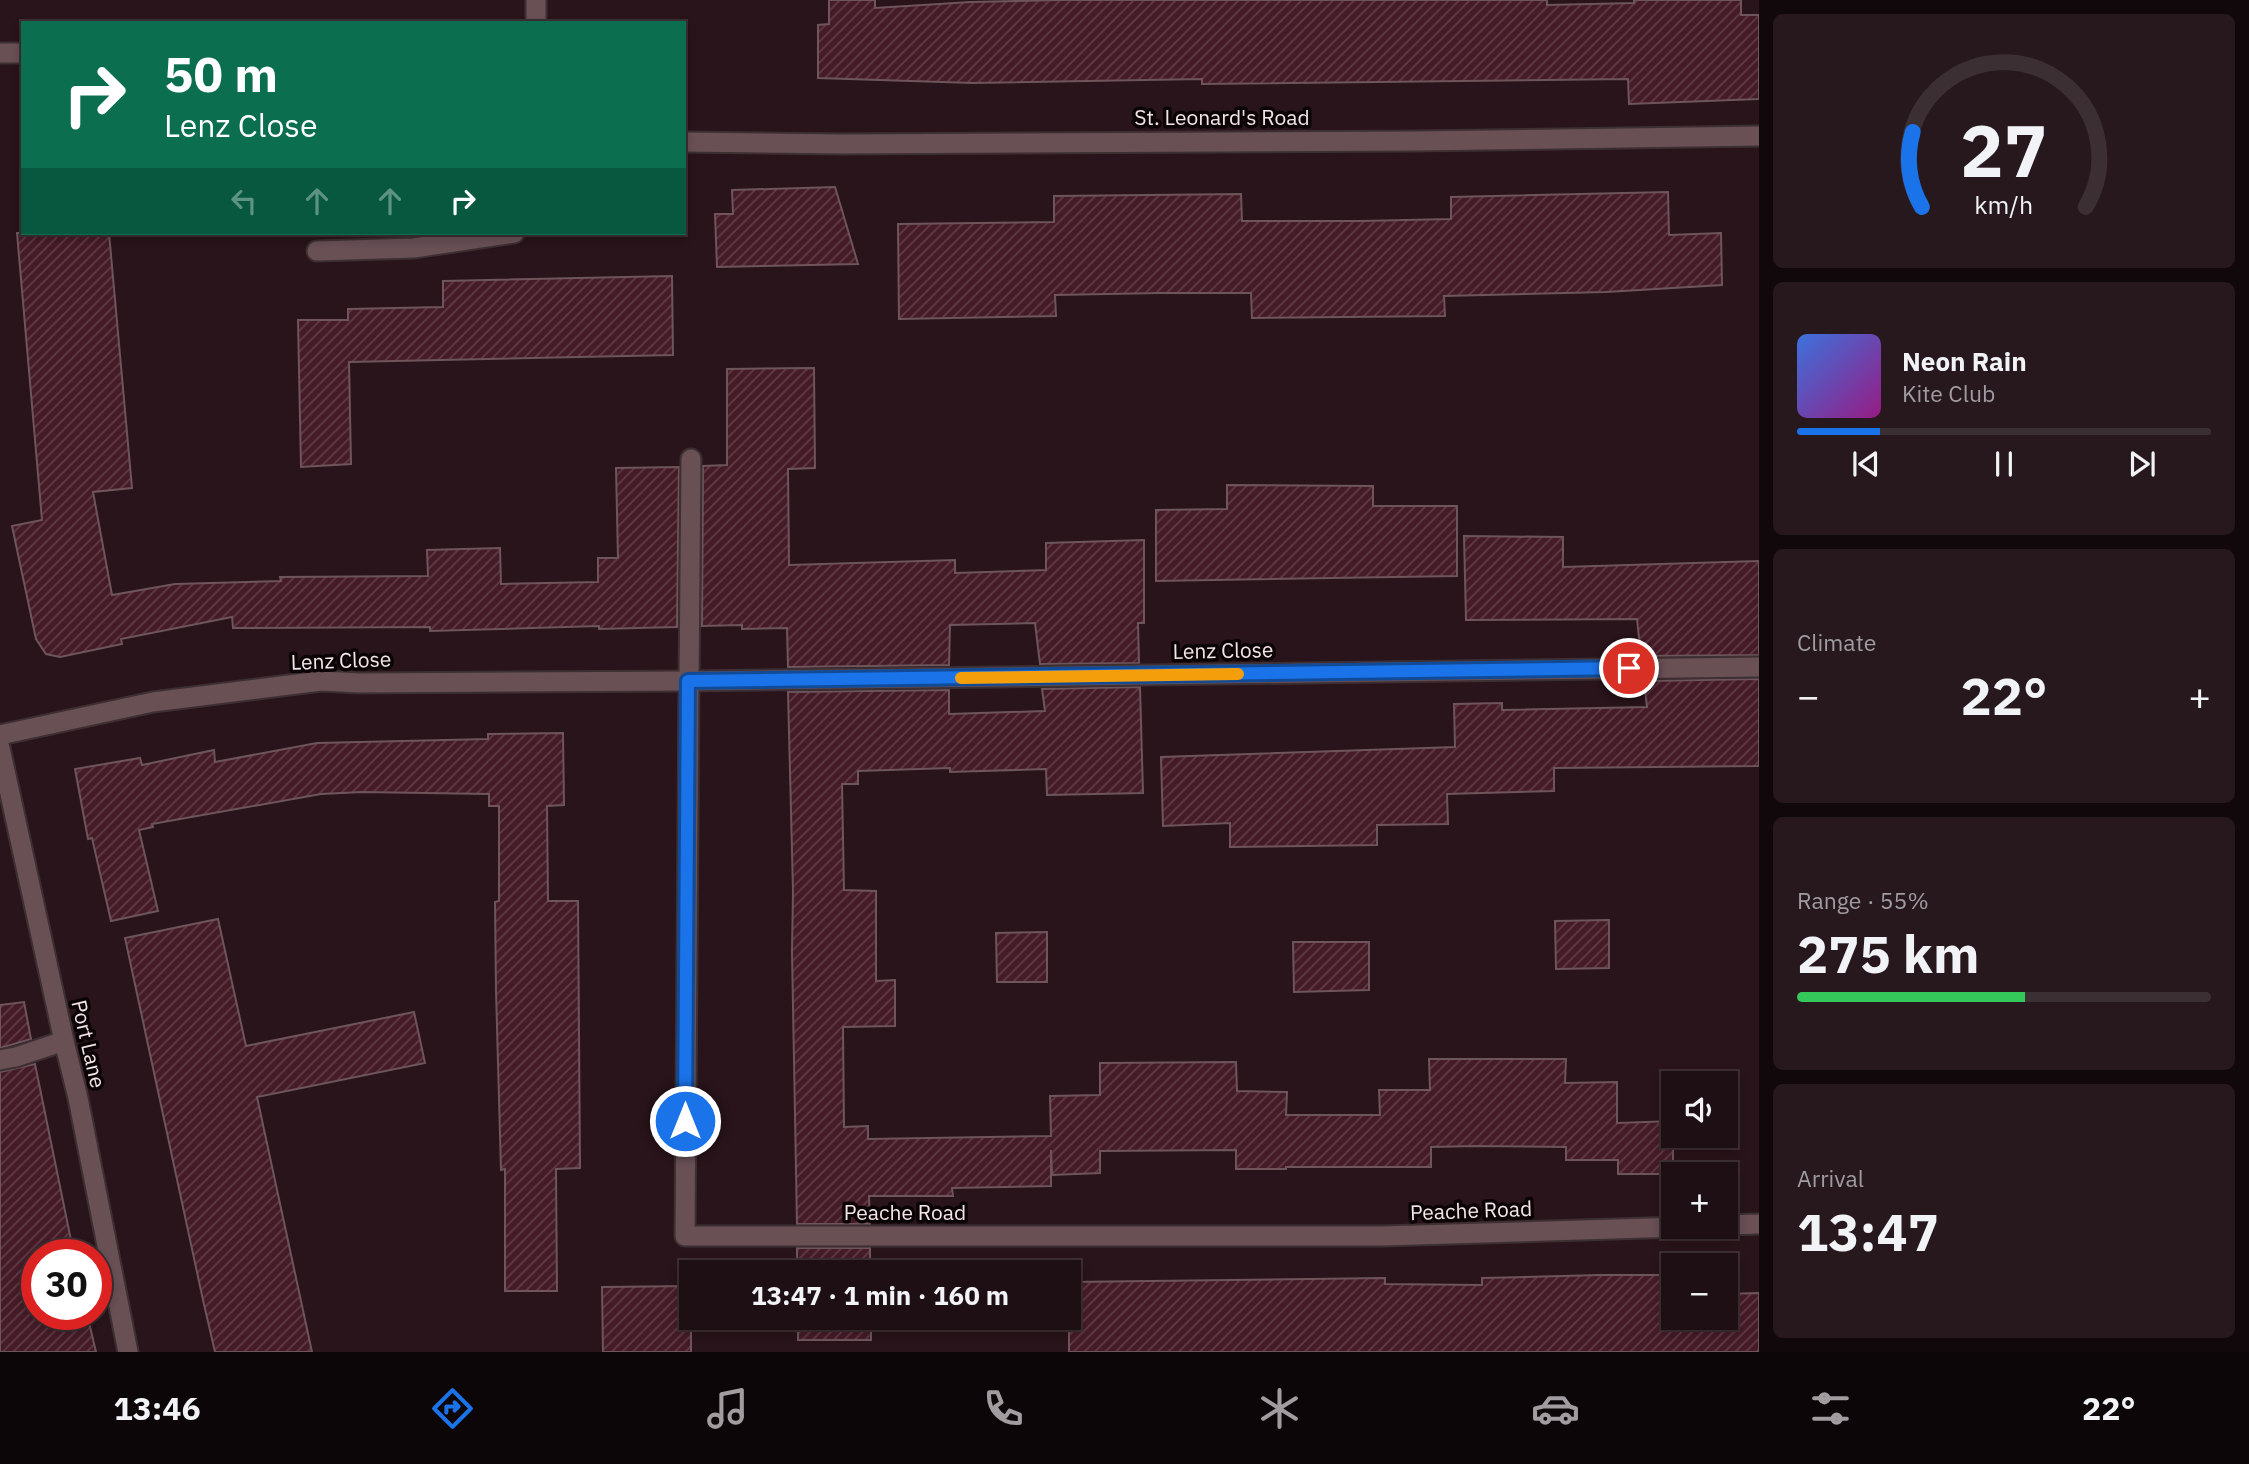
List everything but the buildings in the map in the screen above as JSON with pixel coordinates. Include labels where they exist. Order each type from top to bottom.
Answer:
[{"type":"street","points":[[536,0],[537,21]]},
{"type":"street","points":[[0,53],[21,52]]},
{"type":"street","name":"St. Leonard's Road","points":[[686,142],[842,144],[1415,141],[1759,136]]},
{"type":"street","points":[[317,251],[415,248],[501,235]]},
{"type":"street","points":[[688,681],[691,460]]},
{"type":"street","name":"Lenz Close","points":[[0,735],[153,702],[321,681],[688,681],[1759,667]]},
{"type":"street","name":"Peache Road","points":[[688,681],[685,1236],[1383,1236],[1661,1228]]},
{"type":"street","name":"Port Lane","points":[[0,748],[78,1098],[128,1352]]},
{"type":"street","points":[[0,1060],[64,1041]]},
{"type":"street","points":[[1738,1225],[1759,1224]]},
{"type":"slow traffic","points":[[961,678],[1238,674]]},
{"type":"route","points":[[685,1121],[688,681],[1629,668]]}]
